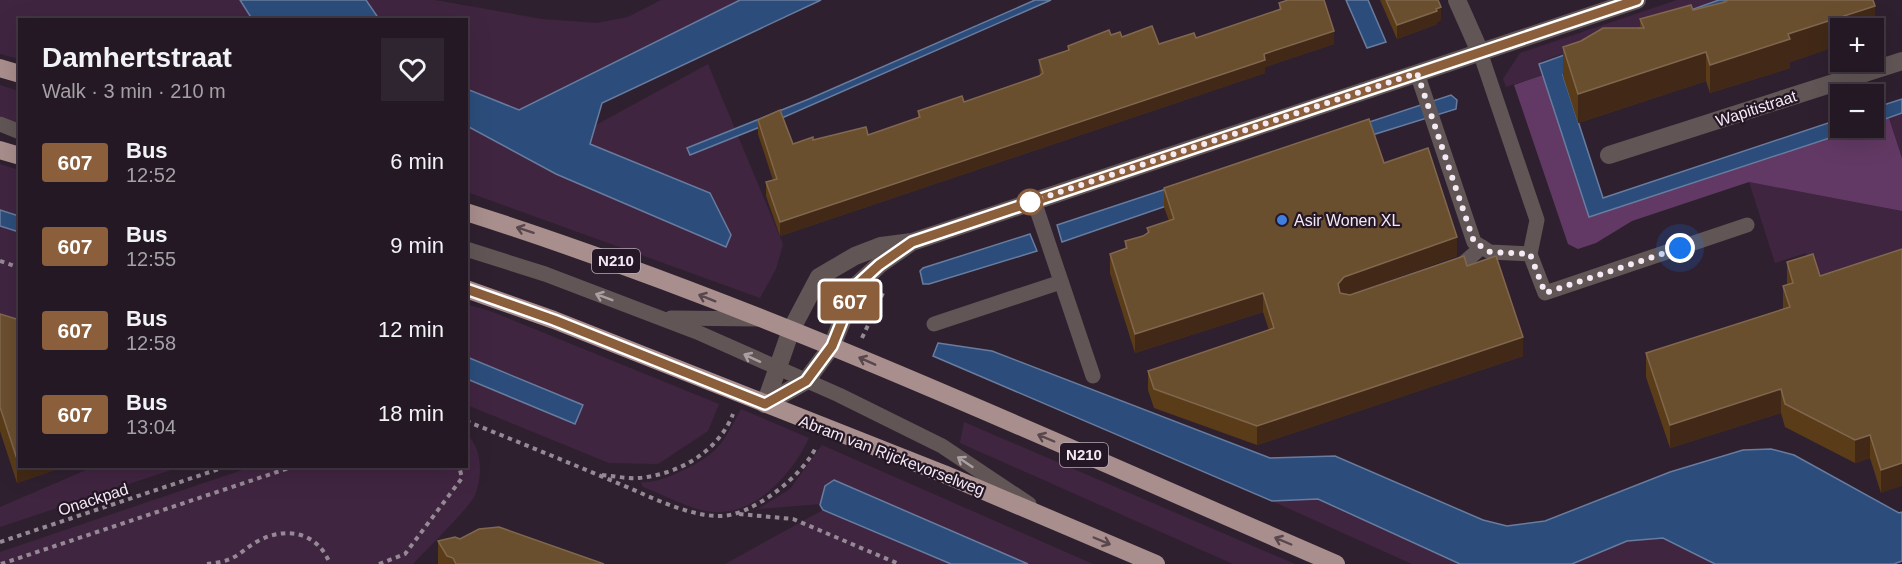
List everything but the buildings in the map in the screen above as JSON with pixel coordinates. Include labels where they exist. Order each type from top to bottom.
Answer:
[{"type":"highway","points":[[0,68],[18,73]]},
{"type":"highway","points":[[0,150],[18,155]]},
{"type":"highway","name":"Abram van Rijckevorselweg","points":[[468,213],[587,250],[832,346],[1336,564]]},
{"type":"highway","name":"Abram van Rijckevorselweg","points":[[468,290],[565,324],[1049,518],[1156,564]]},
{"type":"street","points":[[1457,0],[1480,52]]},
{"type":"street","points":[[765,404],[779,370],[791,330],[819,277],[872,249],[912,242],[1637,0]]},
{"type":"street","name":"Wapitistraat","points":[[1609,155],[1902,61]]},
{"type":"street","points":[[765,404],[806,381],[832,346],[856,286],[879,265],[912,242]]},
{"type":"lane","points":[[1480,52],[1537,220],[1530,254],[1545,293],[1747,225]]},
{"type":"lane","points":[[1417,73],[1474,242],[1490,252],[1530,254]]},
{"type":"lane","points":[[0,124],[18,131]]},
{"type":"lane","points":[[1034,201],[1093,376]]},
{"type":"lane","points":[[1437,274],[1460,267],[1482,247]]},
{"type":"lane","name":"Abram van Rijckevorselweg","points":[[468,250],[545,274],[659,318],[806,381],[942,446],[1049,518]]},
{"type":"lane","points":[[934,324],[1061,282]]},
{"type":"lane","name":"Abram van Rijckevorselweg","points":[[659,318],[762,319]]},
{"type":"path","points":[[0,261],[18,267]]},
{"type":"path","points":[[468,422],[596,474]]},
{"type":"path","name":"Onackpad","points":[[0,542],[222,468]]},
{"type":"path","points":[[1,564],[290,468]]},
{"type":"path","points":[[379,564],[405,554],[462,478],[460,468]]},
{"type":"path","points":[[735,514],[793,519],[899,564]]},
{"type":"path","points":[[207,564],[229,560],[259,541],[280,532],[304,536],[324,548],[330,564]]},
{"type":"shaded area","points":[[0,0],[240,0],[251,18],[18,18],[18,59],[0,54]]},
{"type":"shaded area","points":[[366,0],[435,0],[542,19],[597,23],[628,17],[661,0],[740,0],[519,110],[468,89],[468,18],[378,18]]},
{"type":"shaded area","points":[[1677,0],[1719,0],[1542,61],[1539,64],[1543,75],[1506,87],[1503,79],[1520,53]]},
{"type":"shaded area","points":[[708,64],[783,244],[776,269],[760,298],[468,192],[468,127],[556,174],[726,247],[616,156],[590,144],[594,126]]},
{"type":"shaded area","points":[[1543,75],[1589,217],[1830,138],[1884,138],[1884,120],[1889,118],[1902,158],[1902,211],[1749,182],[1632,221],[1596,243],[1578,249],[1568,244],[1514,85]]},
{"type":"shaded area","points":[[0,85],[18,91],[18,124],[0,116]]},
{"type":"shaded area","points":[[1902,107],[1902,157],[1889,118]]},
{"type":"shaded area","points":[[0,164],[18,170],[18,334],[0,326]]},
{"type":"shaded area","points":[[1749,182],[1902,211],[1902,273],[1813,277],[1806,253],[1775,263]]},
{"type":"shaded area","points":[[468,305],[490,311],[719,404],[708,431],[658,464],[609,463],[468,405]]},
{"type":"shaded area","points":[[741,409],[809,438],[793,465],[771,489],[744,507],[714,512],[687,505],[643,487],[641,482],[669,477],[710,455],[723,441]]},
{"type":"shaded area","points":[[964,422],[1295,564],[1233,564],[960,443]]},
{"type":"shaded area","points":[[468,435],[476,447],[480,463],[475,495],[456,519],[413,564],[0,564],[0,552],[248,468],[468,468]]},
{"type":"shaded area","points":[[822,445],[1093,564],[1028,564],[834,480],[825,486],[821,504],[758,509],[790,489]]},
{"type":"shaded area","points":[[91,468],[177,468],[0,527],[0,507]]},
{"type":"shaded area","points":[[1318,499],[1460,564],[1412,564],[1272,501]]},
{"type":"shaded area","points":[[823,510],[951,564],[725,564]]},
{"type":"shaded area","points":[[1663,538],[1715,564],[1572,564],[1627,541]]},
{"type":"water","points":[[240,0],[366,0],[378,18],[251,18]]},
{"type":"water","points":[[740,0],[821,0],[602,103],[590,144],[710,193],[731,235],[726,247],[556,174],[468,127],[468,89],[519,110]]},
{"type":"water","points":[[1035,0],[1051,0],[775,121],[690,155],[687,148],[809,99]]},
{"type":"water","points":[[1346,0],[1368,0],[1386,42],[1367,48]]},
{"type":"water","points":[[1719,0],[1792,0],[1563,75],[1603,198],[1830,122],[1830,138],[1589,217],[1539,64]]},
{"type":"water","points":[[1451,95],[1457,100],[1456,109],[1369,136],[1062,242],[1057,225]]},
{"type":"water","points":[[1902,99],[1902,113],[1884,119],[1884,105]]},
{"type":"water","points":[[0,210],[18,216],[18,232],[0,226]]},
{"type":"water","points":[[1030,234],[1037,251],[923,284],[920,271],[923,268]]},
{"type":"water","points":[[938,343],[992,351],[1270,458],[1335,456],[1483,520],[1507,526],[1545,521],[1670,472],[1743,450],[1771,449],[1794,455],[1899,513],[1902,512],[1902,561],[1894,564],[1715,564],[1663,538],[1627,541],[1572,564],[1460,564],[1318,499],[1272,501],[933,356]]},
{"type":"water","points":[[468,357],[583,405],[575,424],[468,379]]},
{"type":"water","points":[[834,480],[1028,564],[951,564],[823,510],[820,505],[825,486]]},
{"type":"bus line","name":"607","points":[[468,290],[554,320],[765,404],[806,381],[832,346],[856,286],[879,265],[912,242],[1637,0]]},
{"type":"place","name":"Asir Wonen XL","points":[[1282,220]]},
{"type":"route","points":[[1030,202],[1417,73],[1474,242],[1490,252],[1530,254],[1545,293],[1680,248]]}]
